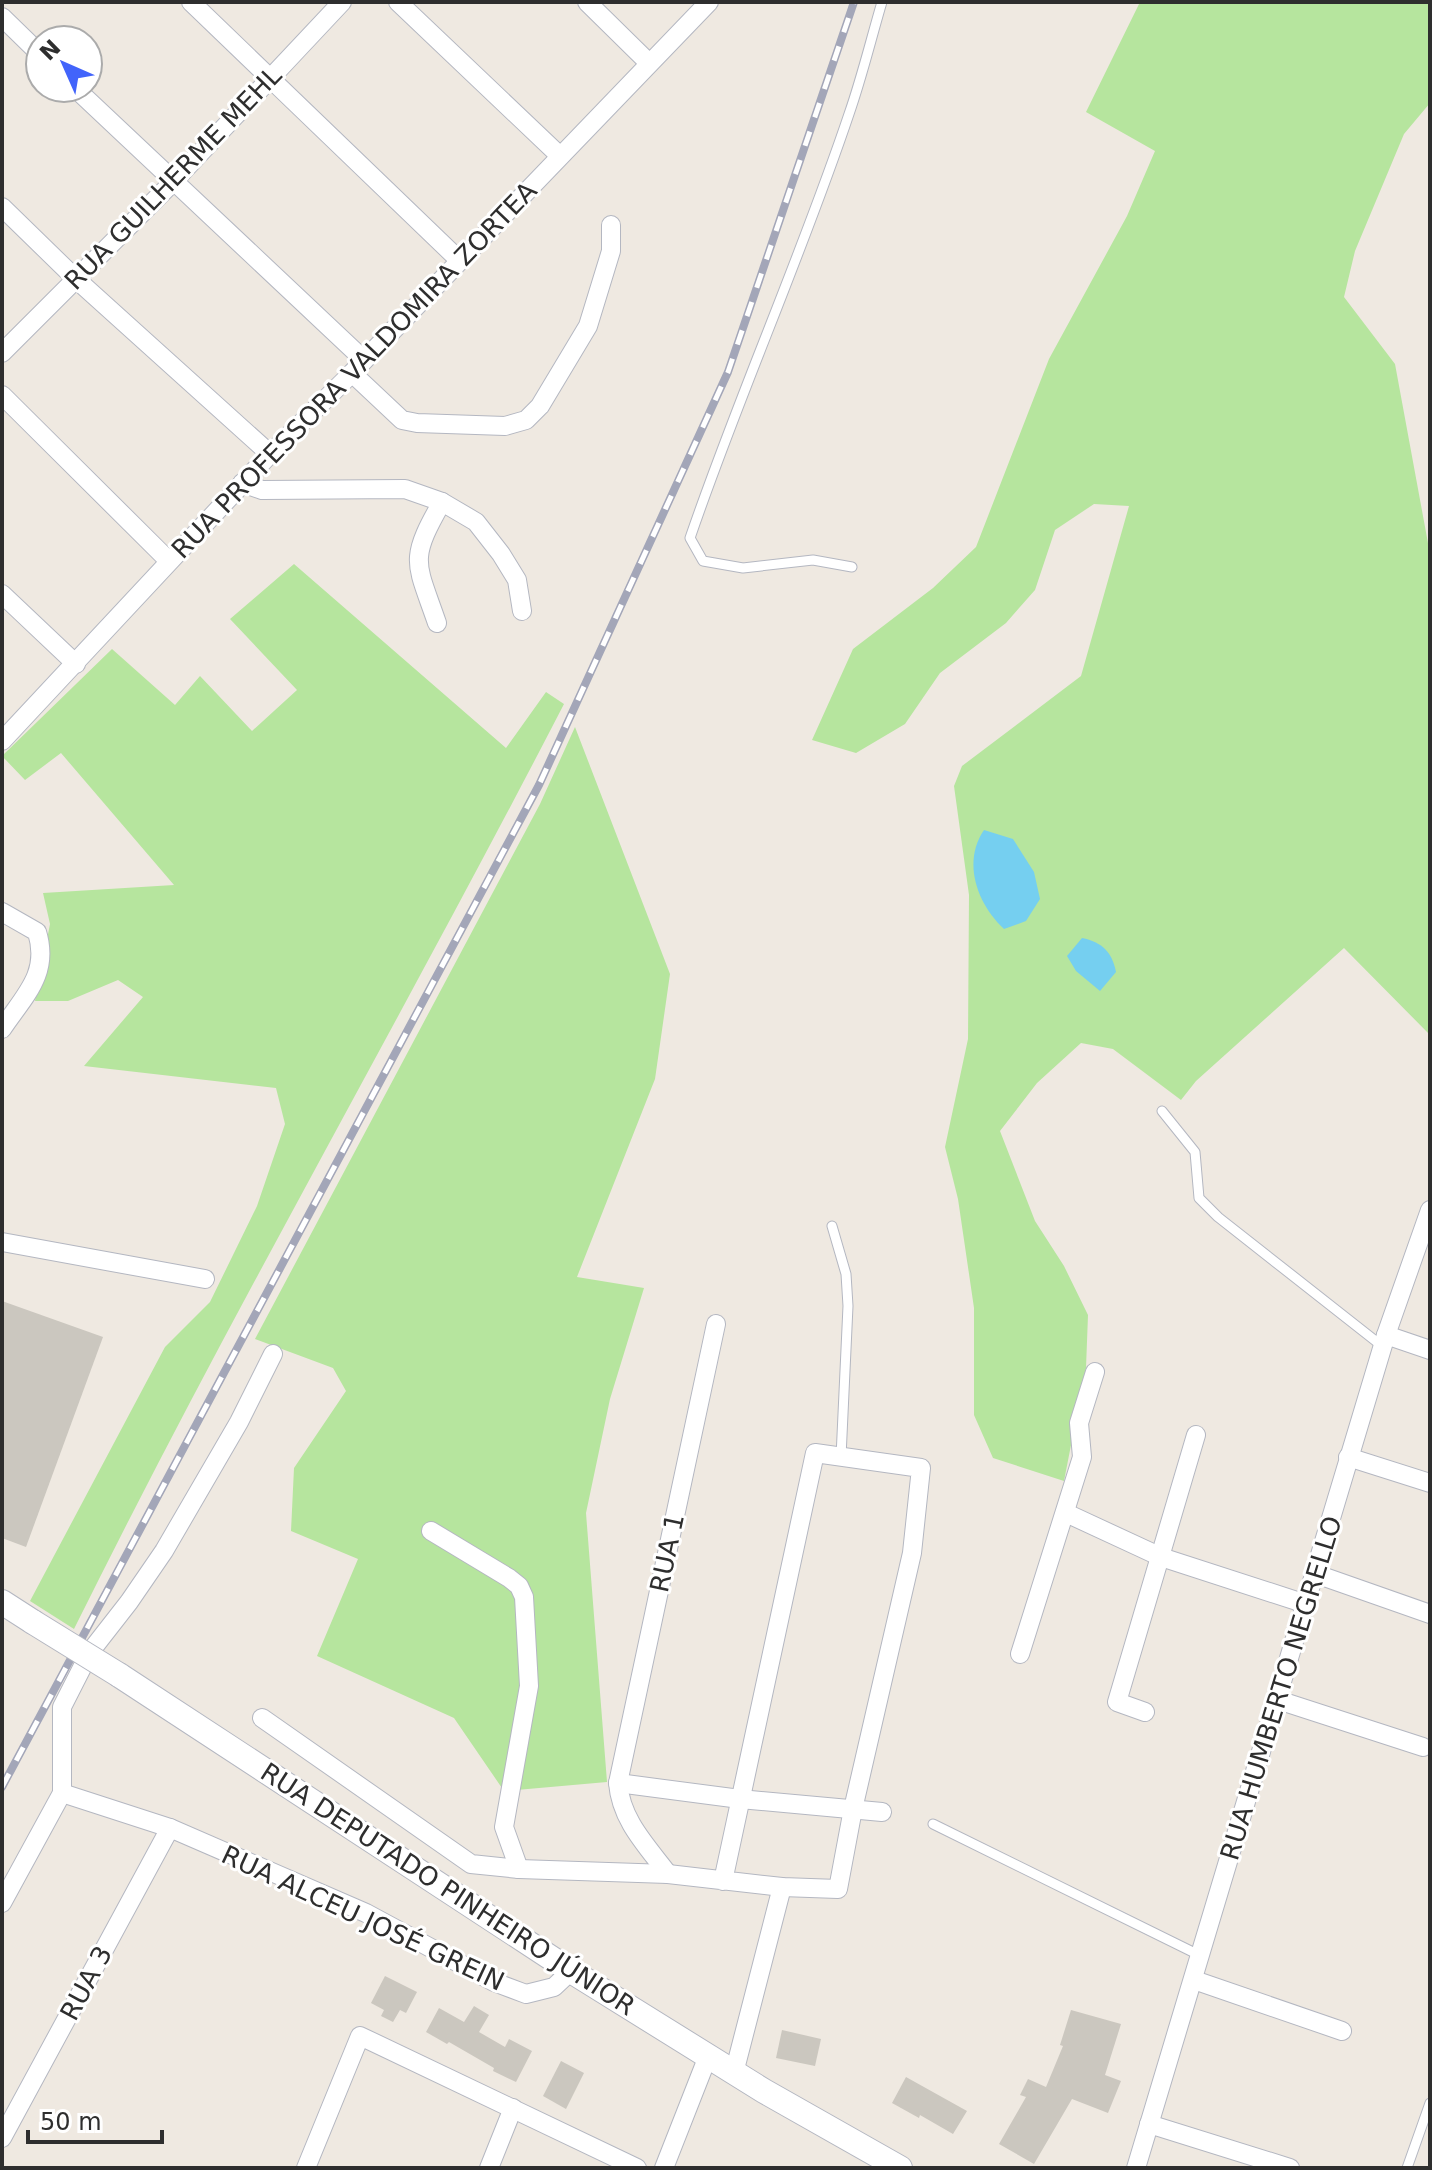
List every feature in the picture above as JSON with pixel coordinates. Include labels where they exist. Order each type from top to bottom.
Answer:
[{"type":"street","points":[[191,2],[459,260]]},
{"type":"street","name":"RUA GUILHERME MEHL","points":[[2,353],[173,182],[342,2]]},
{"type":"street","points":[[398,2],[560,156]]},
{"type":"street","points":[[587,2],[649,63]]},
{"type":"street","name":"RUA PROFESSORA VALDOMIRA ZORTEA","points":[[2,741],[242,483],[709,2]]},
{"type":"street","points":[[2,17],[24,38]]},
{"type":"street","points":[[92,104],[358,366],[402,420],[505,426],[526,420],[540,406],[588,326],[611,251],[611,225]]},
{"type":"street","points":[[2,207],[76,279],[270,454]]},
{"type":"street","points":[[2,395],[169,561]]},
{"type":"street","points":[[242,483],[262,490],[405,489],[442,502],[476,522],[501,554],[517,580],[522,611]]},
{"type":"street","points":[[437,623],[417,566],[420,540],[442,502]]},
{"type":"street","points":[[2,594],[76,664]]},
{"type":"street","points":[[2,912],[37,932],[42,950],[39,972],[2,1029]]},
{"type":"street","name":"RUA HUMBERTO NEGRELLO","points":[[1136,2168],[1316,1574],[1348,1457],[1384,1340],[1430,1210]]},
{"type":"street","points":[[2,1242],[205,1279]]},
{"type":"street","name":"RUA 1","points":[[618,1783],[716,1324]]},
{"type":"street","points":[[1384,1340],[1430,1350]]},
{"type":"street","points":[[2,1903],[62,1793],[62,1707],[90,1652],[164,1551],[239,1422],[273,1354]]},
{"type":"street","points":[[1020,1654],[1082,1457],[1079,1423],[1095,1372]]},
{"type":"street","points":[[1145,1712],[1117,1702],[1196,1435]]},
{"type":"street","points":[[262,1718],[471,1864],[519,1869],[668,1874],[723,1881],[782,1887],[838,1889],[853,1809],[912,1553],[921,1468],[815,1453],[723,1881]]},
{"type":"street","points":[[1348,1457],[1430,1483]]},
{"type":"street","points":[[1066,1513],[1161,1557],[1306,1604]]},
{"type":"street","points":[[431,1531],[509,1578],[519,1586],[524,1597],[529,1686],[504,1827],[519,1869]]},
{"type":"street","points":[[1316,1574],[1430,1614]]},
{"type":"street","name":"RUA DEPUTADO PINHEIRO JÚNIOR","points":[[2,1602],[119,1675],[571,1971],[734,2073],[895,2167]]},
{"type":"street","points":[[1278,1700],[1423,1747]]},
{"type":"street","points":[[668,1874],[627,1820],[618,1783],[740,1799],[882,1812]]},
{"type":"street","name":"RUA ALCEU JOSÉ GREIN","points":[[62,1793],[170,1828],[366,1913],[494,1982],[526,1994],[554,1987],[571,1971]]},
{"type":"street","name":"RUA 3","points":[[2,2138],[170,1828]]},
{"type":"street","points":[[734,2073],[782,1887]]},
{"type":"street","points":[[1194,1980],[1342,2031]]},
{"type":"street","points":[[306,2168],[360,2036],[637,2168]]},
{"type":"street","points":[[664,2168],[708,2056]]},
{"type":"street","points":[[489,2168],[513,2108]]},
{"type":"street","points":[[1149,2124],[1290,2168]]},
{"type":"lane","points":[[852,567],[813,560],[743,568],[703,561],[690,538],[719,453],[839,142],[882,2]]},
{"type":"lane","points":[[1162,1111],[1195,1152],[1199,1198],[1218,1217],[1384,1340]]},
{"type":"lane","points":[[832,1226],[846,1274],[848,1306],[841,1457]]},
{"type":"lane","points":[[933,1824],[1201,1956]]},
{"type":"lane","points":[[1407,2168],[1430,2103]]},
{"type":"green space","points":[[1140,2],[1430,2],[1430,103],[1404,134],[1355,251],[1344,297],[1395,364],[1430,554],[1430,1035],[1344,948],[1196,1081],[1181,1100],[1113,1049],[1081,1043],[1037,1083],[1000,1131],[1035,1221],[1064,1266],[1088,1315],[1086,1368],[1064,1481],[993,1458],[974,1415],[974,1308],[958,1199],[945,1147],[968,1039],[969,895],[954,786],[962,766],[1081,676],[1129,506],[1094,504],[1055,530],[1035,590],[1006,623],[940,673],[905,724],[856,753],[812,740],[853,649],[933,588],[976,547],[1049,359],[1127,216],[1155,151],[1086,112]]},
{"type":"green space","points":[[294,564],[506,748],[546,692],[564,704],[193,1396],[74,1629],[30,1601],[165,1347],[210,1302],[257,1206],[285,1124],[276,1088],[84,1066],[143,997],[118,980],[68,1001],[35,1001],[50,924],[43,893],[174,885],[61,753],[25,780],[2,756],[112,649],[175,705],[200,676],[252,731],[297,690],[230,619]]},
{"type":"green space","points":[[575,727],[670,974],[655,1079],[577,1277],[644,1288],[610,1399],[586,1513],[607,1782],[504,1791],[454,1718],[317,1656],[358,1559],[291,1531],[294,1468],[346,1391],[333,1368],[255,1339],[540,804]]},
{"type":"water","points":[[984,830],[1013,839],[1034,872],[1040,899],[1026,921],[1004,929],[986,907],[976,882],[974,855]]},
{"type":"water","points":[[1082,938],[1105,949],[1114,965],[1116,972],[1100,991],[1076,971],[1067,956]]},
{"type":"building","points":[[2,1301],[103,1337],[26,1547],[2,1538]]},
{"type":"building","points":[[385,1976],[417,1992],[406,2013],[400,2010],[393,2022],[381,2016],[384,2010],[371,2003]]},
{"type":"building","points":[[474,2006],[489,2015],[479,2032],[505,2047],[509,2039],[532,2051],[516,2082],[449,2042],[447,2044],[426,2032],[439,2008],[464,2022]]},
{"type":"building","points":[[1071,2010],[1121,2024],[1105,2075],[1121,2081],[1108,2113],[1072,2099],[1034,2164],[999,2144],[1026,2097],[1020,2095],[1028,2079],[1046,2087],[1063,2046],[1060,2045]]},
{"type":"building","points":[[782,2030],[821,2039],[815,2066],[776,2058]]},
{"type":"building","points":[[561,2061],[584,2073],[566,2109],[543,2096]]},
{"type":"building","points":[[906,2077],[967,2111],[953,2134],[892,2103]]},
{"type":"railway","points":[[2,1787],[539,785],[728,372],[854,2]]}]
